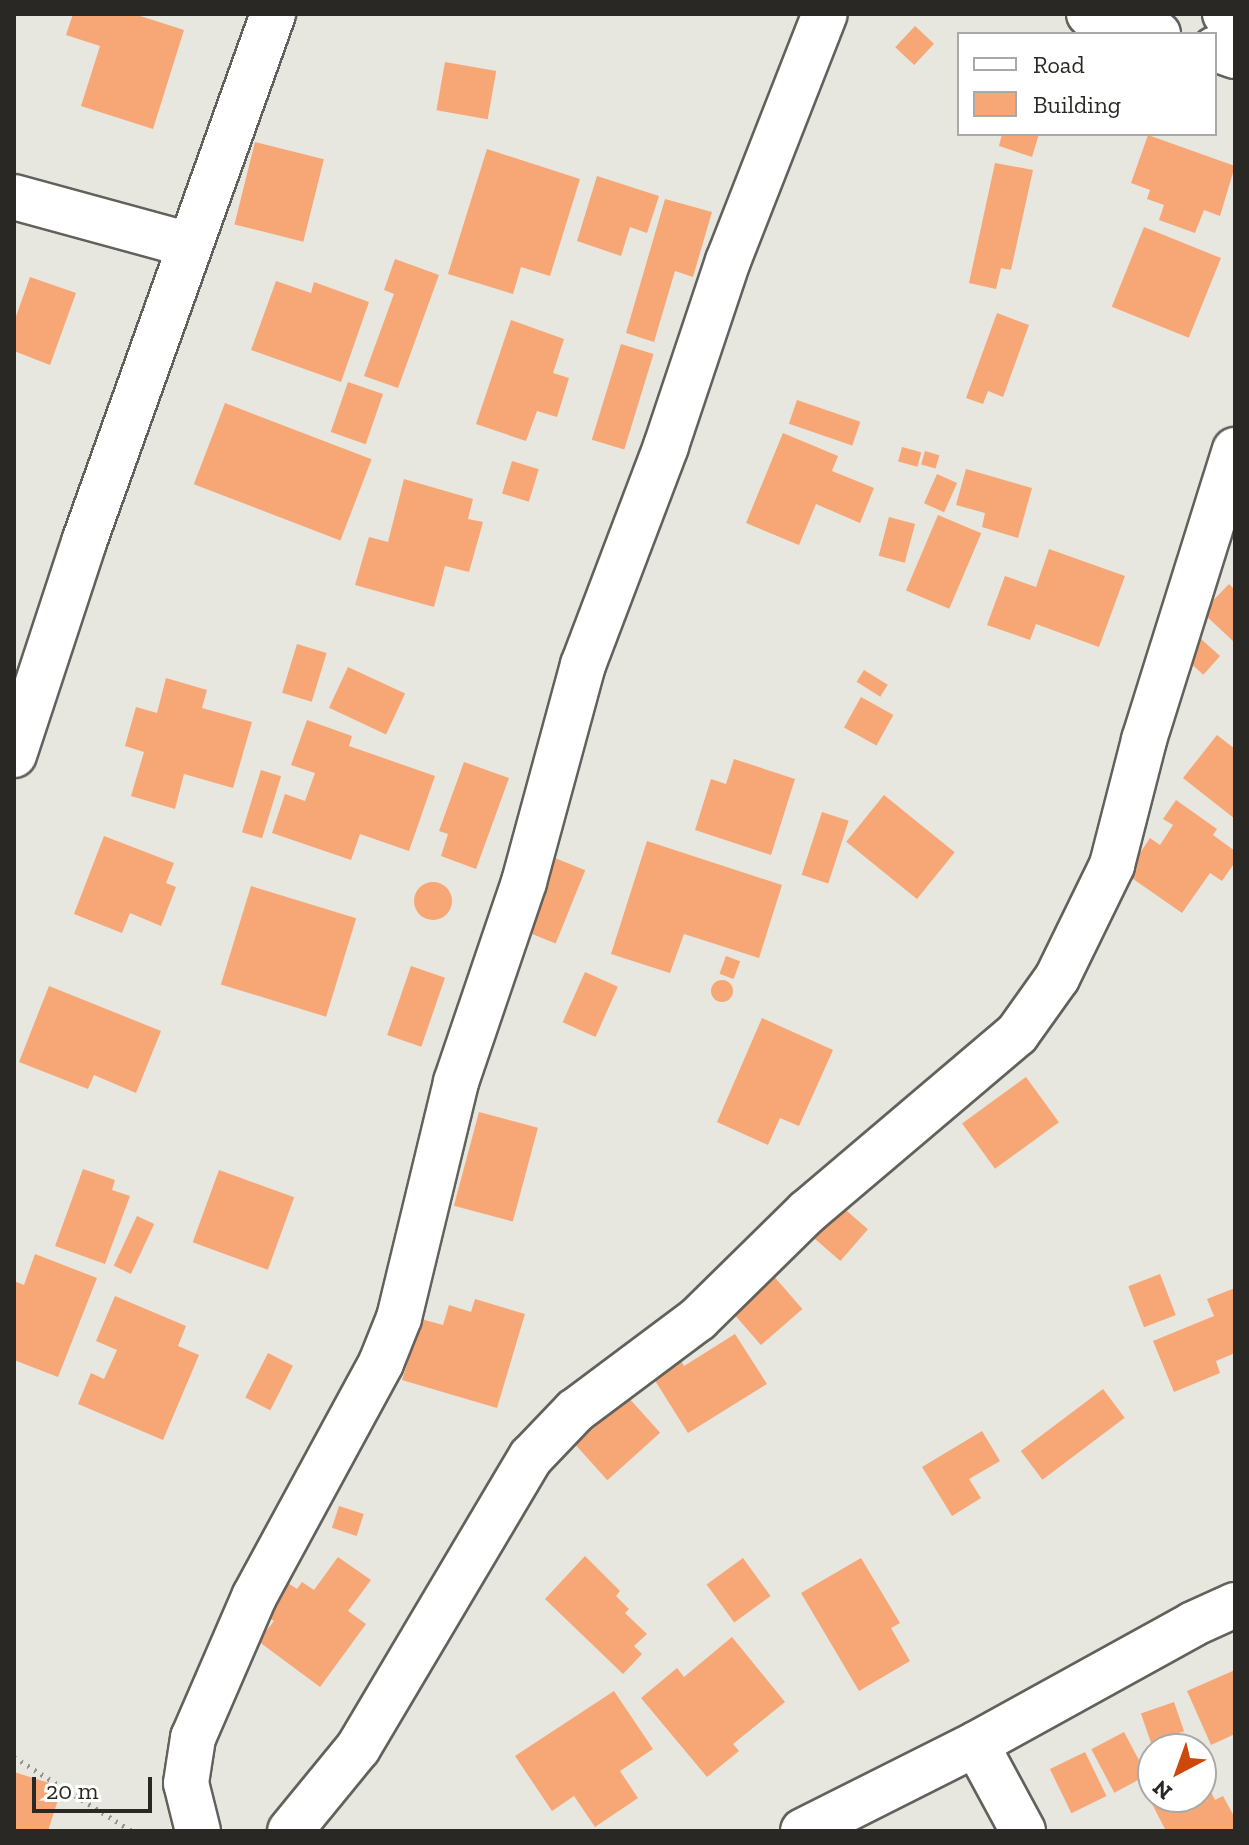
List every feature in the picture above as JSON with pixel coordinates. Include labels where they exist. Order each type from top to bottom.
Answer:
[{"type":"street","points":[[14,755],[189,245],[273,14]]},
{"type":"street","points":[[198,1831],[186,1783],[193,1738],[254,1597],[381,1363],[399,1318],[456,1082],[524,882],[583,665],[666,446],[728,261],[825,14]]},
{"type":"street","points":[[1089,14],[1151,32]]},
{"type":"street","points":[[1225,14],[1235,17]]},
{"type":"street","points":[[14,197],[189,245]]},
{"type":"street","points":[[290,1831],[358,1748],[531,1457],[575,1411],[698,1319],[807,1212],[1017,1034],[1057,978],[1112,865],[1144,740],[1235,450]]},
{"type":"street","points":[[803,1831],[976,1744],[1193,1624],[1235,1605]]},
{"type":"street","points":[[976,1744],[1023,1831]]},
{"type":"path","points":[[14,1757],[132,1831]]},
{"type":"building","points":[[73,14],[134,14],[184,30],[153,129],[81,106],[100,46],[66,35]]},
{"type":"building","points":[[915,26],[934,44],[914,65],[895,47]]},
{"type":"building","points":[[445,62],[496,71],[488,119],[436,110]]},
{"type":"building","points":[[1002,136],[1038,136],[1032,157],[999,146]]},
{"type":"building","points":[[1148,136],[1235,166],[1220,216],[1204,210],[1195,233],[1159,220],[1164,205],[1147,199],[1150,190],[1131,183]]},
{"type":"building","points":[[255,142],[324,159],[303,242],[234,224]]},
{"type":"building","points":[[487,149],[580,179],[550,276],[521,267],[513,294],[448,274]]},
{"type":"building","points":[[995,163],[1033,170],[1011,270],[1001,268],[996,289],[969,283]]},
{"type":"building","points":[[597,176],[659,196],[647,233],[630,227],[621,256],[577,241]]},
{"type":"building","points":[[665,199],[712,212],[693,277],[675,271],[654,342],[626,333]]},
{"type":"building","points":[[1144,227],[1221,258],[1189,338],[1112,307]]},
{"type":"building","points":[[395,259],[439,275],[398,388],[364,376],[394,294],[384,290]]},
{"type":"building","points":[[30,277],[76,293],[50,365],[14,351],[14,322]]},
{"type":"building","points":[[276,281],[311,293],[314,282],[369,302],[341,382],[251,350]]},
{"type":"building","points":[[997,313],[1029,325],[1003,397],[988,391],[983,404],[966,398]]},
{"type":"building","points":[[511,320],[564,339],[553,373],[569,378],[557,417],[537,411],[526,441],[476,424]]},
{"type":"building","points":[[621,344],[654,354],[624,450],[592,440]]},
{"type":"building","points":[[348,382],[383,394],[366,444],[331,432]]},
{"type":"building","points":[[797,400],[860,422],[852,445],[789,424]]},
{"type":"building","points":[[225,403],[372,459],[340,540],[194,484]]},
{"type":"building","points":[[783,433],[838,456],[832,471],[874,488],[860,523],[816,504],[799,545],[746,523]]},
{"type":"building","points":[[902,447],[921,452],[917,467],[898,461]]},
{"type":"building","points":[[925,451],[939,455],[936,469],[921,464]]},
{"type":"building","points":[[512,461],[539,469],[529,502],[502,494]]},
{"type":"building","points":[[966,469],[1032,488],[1018,538],[982,527],[985,513],[956,505]]},
{"type":"building","points":[[937,474],[957,483],[944,512],[924,503]]},
{"type":"building","points":[[404,479],[473,499],[468,519],[483,522],[469,572],[445,566],[434,607],[355,585],[369,537],[388,542]]},
{"type":"building","points":[[938,515],[981,533],[949,609],[906,590]]},
{"type":"building","points":[[889,517],[915,524],[905,563],[879,556]]},
{"type":"building","points":[[1049,549],[1125,576],[1099,647],[1036,624],[1030,640],[987,625],[1005,576],[1036,587]]},
{"type":"building","points":[[1229,584],[1235,590],[1235,643],[1202,612]]},
{"type":"building","points":[[1200,638],[1220,656],[1203,675],[1183,657]]},
{"type":"building","points":[[297,644],[327,653],[312,702],[282,693]]},
{"type":"building","points":[[348,667],[405,694],[386,734],[329,708]]},
{"type":"building","points":[[864,670],[888,685],[880,697],[857,682]]},
{"type":"building","points":[[166,678],[207,690],[202,708],[252,722],[233,788],[184,774],[175,809],[131,796],[144,752],[125,746],[136,707],[157,713]]},
{"type":"building","points":[[861,697],[893,715],[876,746],[844,728]]},
{"type":"building","points":[[307,720],[352,736],[349,746],[435,776],[409,851],[360,834],[351,860],[272,833],[285,794],[305,801],[315,773],[291,765]]},
{"type":"building","points":[[1217,735],[1235,749],[1235,819],[1183,778]]},
{"type":"building","points":[[734,759],[795,779],[771,855],[695,830],[711,779],[726,784]]},
{"type":"building","points":[[464,762],[509,778],[476,869],[441,856],[448,834],[439,831]]},
{"type":"building","points":[[261,770],[281,776],[262,838],[242,832]]},
{"type":"building","points":[[884,795],[955,852],[917,899],[846,842]]},
{"type":"building","points":[[1176,800],[1217,829],[1213,835],[1235,851],[1235,862],[1222,881],[1210,873],[1182,913],[1126,874],[1150,838],[1160,845],[1173,825],[1163,819]]},
{"type":"building","points":[[822,812],[849,821],[828,883],[802,875]]},
{"type":"building","points":[[104,836],[174,863],[166,883],[176,887],[161,926],[130,913],[122,933],[74,914]]},
{"type":"building","points":[[647,841],[782,885],[759,958],[684,934],[670,973],[611,954]]},
{"type":"building","points":[[550,856],[585,870],[556,943],[520,929]]},
{"type":"building","points":[[433,882],[446,888],[452,901],[446,914],[433,920],[420,914],[414,901],[420,888]]},
{"type":"building","points":[[251,886],[356,918],[326,1017],[221,984]]},
{"type":"building","points":[[726,956],[740,961],[734,979],[720,974]]},
{"type":"building","points":[[411,966],[445,978],[421,1047],[387,1035]]},
{"type":"building","points":[[585,972],[618,987],[596,1037],[563,1022]]},
{"type":"building","points":[[722,980],[730,983],[733,991],[730,999],[722,1002],[714,999],[711,991],[714,983]]},
{"type":"building","points":[[49,986],[161,1031],[136,1093],[94,1075],[88,1089],[19,1062]]},
{"type":"building","points":[[762,1018],[833,1050],[799,1126],[780,1118],[768,1145],[717,1122]]},
{"type":"building","points":[[1026,1077],[1059,1122],[995,1169],[962,1123]]},
{"type":"building","points":[[479,1112],[538,1128],[513,1221],[454,1206]]},
{"type":"building","points":[[83,1169],[115,1180],[112,1190],[130,1196],[105,1264],[55,1246]]},
{"type":"building","points":[[219,1170],[294,1197],[268,1270],[193,1242]]},
{"type":"building","points":[[840,1205],[868,1229],[840,1261],[812,1237]]},
{"type":"building","points":[[137,1216],[154,1224],[131,1274],[114,1266]]},
{"type":"building","points":[[35,1254],[97,1278],[58,1377],[14,1360],[14,1281],[24,1285]]},
{"type":"building","points":[[765,1266],[802,1309],[761,1345],[723,1302]]},
{"type":"building","points":[[1160,1274],[1176,1315],[1144,1327],[1128,1286]]},
{"type":"building","points":[[1235,1288],[1235,1353],[1216,1361],[1220,1373],[1174,1392],[1153,1341],[1214,1316],[1207,1299]]},
{"type":"building","points":[[115,1296],[186,1326],[178,1346],[199,1355],[163,1440],[78,1404],[91,1373],[104,1379],[117,1350],[96,1341]]},
{"type":"building","points":[[475,1299],[525,1314],[497,1408],[402,1380],[421,1319],[443,1325],[449,1305],[471,1312]]},
{"type":"building","points":[[735,1334],[767,1384],[688,1433],[649,1371],[677,1354],[684,1366]]},
{"type":"building","points":[[268,1353],[293,1366],[270,1410],[245,1398]]},
{"type":"building","points":[[1103,1389],[1125,1418],[1042,1480],[1021,1451]]},
{"type":"building","points":[[628,1397],[660,1433],[607,1480],[575,1445]]},
{"type":"building","points":[[982,1431],[1000,1461],[969,1479],[981,1498],[952,1516],[922,1467]]},
{"type":"building","points":[[339,1506],[364,1514],[357,1536],[332,1528]]},
{"type":"building","points":[[585,1556],[620,1591],[616,1596],[629,1609],[625,1613],[647,1634],[634,1646],[642,1654],[623,1674],[545,1599]]},
{"type":"building","points":[[338,1557],[371,1580],[348,1611],[366,1624],[320,1687],[258,1641],[274,1621],[265,1615],[288,1583],[297,1589],[302,1582],[314,1590]]},
{"type":"building","points":[[743,1558],[771,1596],[734,1622],[707,1584]]},
{"type":"building","points":[[861,1558],[900,1623],[891,1628],[910,1661],[859,1691],[801,1593]]},
{"type":"building","points":[[732,1637],[785,1702],[733,1744],[739,1751],[707,1777],[641,1698],[677,1668],[684,1677]]},
{"type":"building","points":[[1235,1670],[1235,1734],[1217,1742],[1217,1733],[1206,1733],[1187,1691]]},
{"type":"building","points":[[614,1691],[653,1749],[620,1771],[638,1798],[595,1827],[574,1796],[552,1811],[515,1756]]},
{"type":"building","points":[[1174,1702],[1184,1731],[1148,1733],[1141,1713]]},
{"type":"building","points":[[1124,1732],[1137,1756],[1137,1781],[1114,1793],[1091,1749]]},
{"type":"building","points":[[1085,1752],[1106,1796],[1071,1813],[1050,1769]]},
{"type":"building","points":[[14,1772],[62,1787],[48,1831],[14,1831]]},
{"type":"building","points":[[1223,1796],[1235,1818],[1235,1831],[1166,1831],[1157,1813],[1217,1813],[1217,1799]]}]
